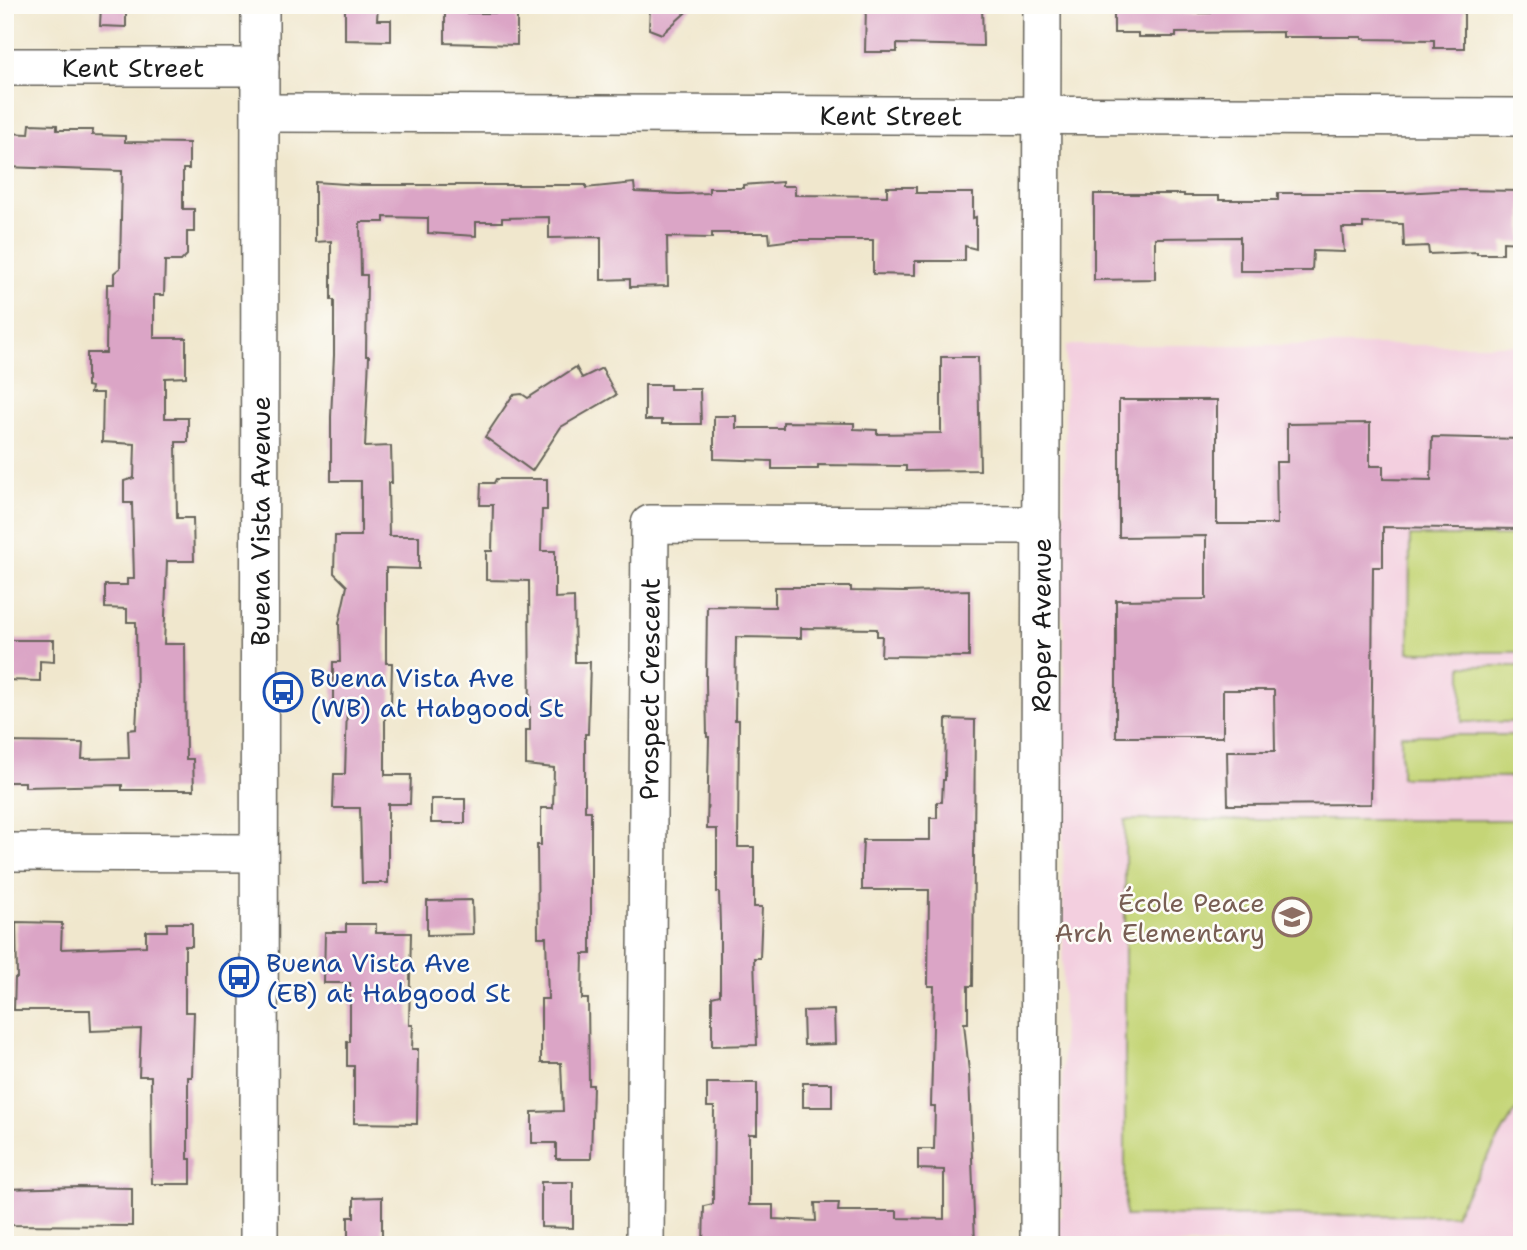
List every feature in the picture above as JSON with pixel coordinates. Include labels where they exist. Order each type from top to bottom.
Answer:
[{"type":"street","name":"Buena Vista Avenue","points":[[258,1245],[260,5]]},
{"type":"street","name":"Roper Avenue","points":[[1039,1245],[1042,5]]},
{"type":"street","name":"Kent Street","points":[[5,67],[260,67]]},
{"type":"street","name":"Kent Street","points":[[261,113],[1522,117]]},
{"type":"street","name":"Prospect Crescent","points":[[645,1245],[650,524],[1042,525]]},
{"type":"street","points":[[5,852],[258,853]]},
{"type":"shaded area","name":"École Peace Arch Elementary","points":[[1066,345],[1522,345],[1522,1245],[1053,1245],[1055,1229],[1062,1213],[1064,621],[1056,596],[1056,538],[1064,516]]},
{"type":"green space","points":[[1410,536],[1522,536],[1522,652],[1409,652]]},
{"type":"green space","points":[[1462,666],[1522,666],[1522,722],[1462,722]]},
{"type":"green space","points":[[1401,735],[1522,735],[1522,777],[1401,777]]},
{"type":"green space","points":[[1125,820],[1522,820],[1522,1111],[1515,1111],[1454,1215],[1125,1216]]},
{"type":"building","points":[[101,5],[126,5],[126,27],[100,26]]},
{"type":"building","points":[[345,5],[378,5],[377,20],[391,20],[391,41],[345,40]]},
{"type":"building","points":[[650,5],[694,5],[662,34],[649,29]]},
{"type":"building","points":[[866,5],[982,5],[983,46],[897,44],[897,52],[865,52]]},
{"type":"building","points":[[1114,5],[1171,5],[1171,13],[1211,13],[1211,5],[1464,5],[1464,48],[1434,48],[1434,40],[1283,37],[1283,32],[1176,33],[1176,37],[1138,37],[1138,33],[1114,33]]},
{"type":"building","points":[[445,13],[517,13],[517,45],[445,43]]},
{"type":"building","points":[[30,124],[57,125],[57,130],[93,130],[92,135],[125,136],[125,142],[189,143],[189,169],[183,169],[183,209],[194,209],[194,232],[187,232],[187,255],[181,261],[165,261],[164,295],[154,295],[154,338],[186,338],[186,377],[165,378],[165,418],[188,418],[188,442],[176,442],[177,518],[193,518],[194,561],[167,561],[164,644],[185,644],[186,759],[193,759],[194,790],[122,790],[122,785],[25,787],[25,782],[5,782],[5,742],[83,743],[82,759],[129,758],[128,730],[136,729],[137,709],[136,622],[127,622],[127,609],[105,608],[105,585],[127,585],[127,579],[134,579],[132,503],[124,503],[124,481],[134,478],[135,444],[102,442],[103,393],[90,393],[91,387],[87,386],[87,353],[106,353],[107,284],[114,284],[114,273],[120,268],[122,171],[5,167],[5,133],[29,134]]},
{"type":"building","points":[[315,182],[360,185],[586,185],[586,188],[634,183],[635,192],[679,194],[709,193],[709,188],[743,188],[743,185],[782,182],[782,186],[795,186],[795,195],[887,196],[887,187],[916,187],[916,193],[973,193],[973,218],[976,217],[976,249],[965,246],[965,261],[915,261],[915,275],[873,274],[873,240],[793,240],[770,243],[769,233],[712,233],[712,238],[667,237],[668,286],[630,287],[630,279],[601,280],[601,237],[549,238],[549,217],[502,218],[502,222],[476,222],[476,236],[428,233],[428,218],[384,217],[384,222],[360,222],[361,275],[367,275],[366,356],[369,356],[365,447],[391,446],[392,483],[388,483],[389,536],[419,536],[419,569],[386,568],[386,663],[392,663],[391,707],[385,707],[385,775],[411,775],[410,804],[388,804],[388,883],[362,883],[360,808],[333,808],[334,774],[345,774],[347,706],[333,706],[333,662],[340,662],[339,623],[347,586],[334,573],[335,536],[361,536],[361,481],[331,481],[334,300],[331,300],[331,241],[315,242]]},
{"type":"building","points":[[1522,191],[1522,243],[1503,242],[1503,254],[1429,254],[1428,246],[1404,247],[1403,224],[1363,223],[1363,228],[1342,228],[1344,252],[1313,251],[1312,271],[1240,271],[1240,237],[1155,238],[1155,279],[1094,280],[1094,194],[1184,194],[1219,196],[1219,200],[1278,200],[1278,193]]},
{"type":"building","points":[[941,357],[978,357],[980,470],[906,471],[906,466],[818,465],[818,469],[772,469],[772,461],[714,459],[714,416],[736,416],[736,428],[783,428],[783,422],[854,423],[854,429],[877,430],[877,434],[941,433]]},
{"type":"building","points":[[576,367],[582,378],[602,368],[616,395],[561,427],[532,471],[485,437],[513,395],[522,394],[528,398]]},
{"type":"building","points":[[645,385],[670,385],[670,389],[700,389],[701,424],[662,424],[662,420],[645,420]]},
{"type":"building","points":[[1119,400],[1217,400],[1217,524],[1277,524],[1276,462],[1287,462],[1287,424],[1370,423],[1370,466],[1383,466],[1383,479],[1431,480],[1432,437],[1522,439],[1522,529],[1383,527],[1383,567],[1373,567],[1371,804],[1228,805],[1227,751],[1275,751],[1274,690],[1223,690],[1223,737],[1116,737],[1116,600],[1206,599],[1206,536],[1119,537]]},
{"type":"building","points":[[496,479],[547,479],[547,510],[542,510],[541,551],[555,551],[555,598],[574,597],[575,662],[590,662],[588,734],[585,734],[585,811],[591,811],[591,954],[583,954],[582,999],[588,999],[589,1085],[593,1085],[591,1159],[556,1159],[556,1143],[532,1143],[532,1112],[563,1111],[561,1063],[541,1063],[541,999],[548,999],[546,937],[538,937],[537,845],[541,845],[541,808],[553,808],[554,768],[526,765],[526,730],[530,730],[529,581],[486,580],[486,551],[492,551],[493,505],[480,505],[481,483],[494,483]]},
{"type":"building","points":[[775,587],[851,587],[851,591],[904,592],[969,590],[969,657],[881,656],[882,636],[877,636],[877,629],[801,628],[801,638],[736,637],[735,720],[739,720],[738,847],[754,847],[754,907],[762,907],[760,958],[754,958],[757,1045],[712,1046],[712,997],[720,995],[720,926],[717,829],[707,829],[707,606],[775,607]]},
{"type":"building","points":[[5,640],[54,640],[54,662],[40,661],[40,681],[5,680]]},
{"type":"building","points":[[946,719],[975,720],[973,986],[968,986],[968,1023],[964,1023],[969,1072],[975,1245],[703,1245],[704,1206],[713,1204],[714,1107],[707,1107],[707,1083],[757,1083],[757,1134],[749,1134],[749,1205],[773,1205],[773,1219],[816,1221],[815,1203],[839,1203],[838,1211],[897,1211],[897,1218],[944,1219],[944,1170],[918,1169],[918,1149],[934,1149],[935,1106],[931,1106],[934,986],[928,986],[929,890],[862,890],[862,863],[863,840],[930,840],[930,818],[937,818],[937,802],[942,802],[945,780]]},
{"type":"building","points":[[431,799],[465,799],[465,823],[431,823]]},
{"type":"building","points":[[472,900],[473,934],[427,935],[427,901]]},
{"type":"building","points":[[16,922],[62,923],[61,949],[146,946],[146,931],[167,931],[167,923],[192,923],[192,946],[185,946],[185,1012],[194,1012],[192,1077],[188,1077],[188,1159],[191,1159],[191,1184],[152,1184],[151,1076],[139,1076],[141,1029],[91,1031],[90,1010],[14,1010],[17,978]]},
{"type":"building","points":[[346,924],[376,924],[376,933],[411,933],[409,1025],[413,1025],[412,1049],[418,1049],[417,1124],[354,1123],[354,1066],[347,1066],[347,1042],[350,1042],[350,983],[324,983],[325,932],[346,932]]},
{"type":"building","points":[[834,1010],[835,1044],[804,1045],[803,1011]]},
{"type":"building","points":[[803,1083],[832,1083],[832,1107],[803,1107]]},
{"type":"building","points":[[541,1182],[573,1182],[573,1228],[541,1227]]},
{"type":"building","points":[[132,1188],[132,1226],[5,1225],[5,1189]]},
{"type":"building","points":[[382,1197],[382,1241],[348,1241],[348,1217],[354,1217],[354,1198]]},
{"type":"place","name":"Buena Vista Ave (WB) at Habgood St","points":[[283,692]]},
{"type":"place","name":"École Peace Arch Elementary","points":[[1292,917]]},
{"type":"place","name":"Buena Vista Ave (EB) at Habgood St","points":[[239,977]]}]
